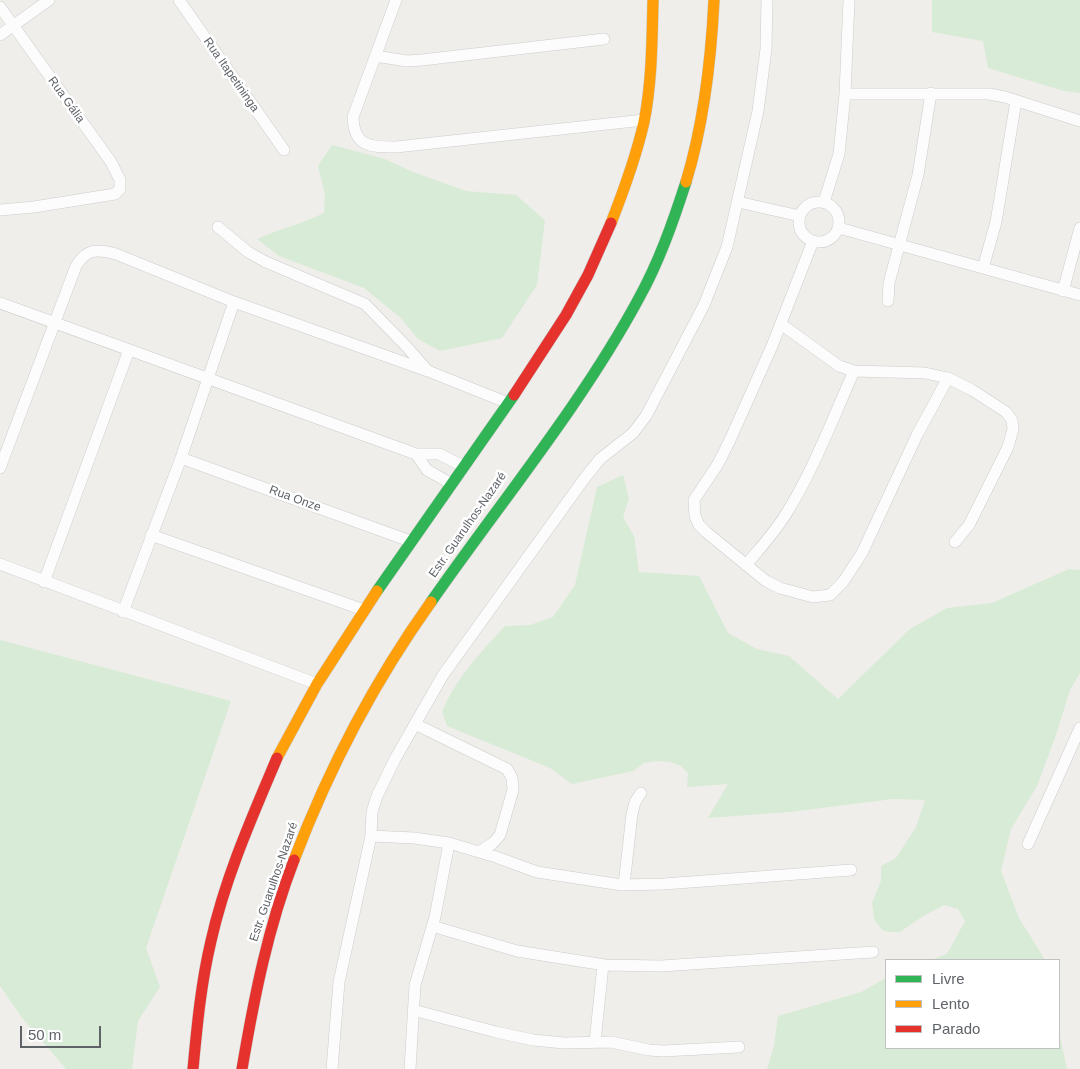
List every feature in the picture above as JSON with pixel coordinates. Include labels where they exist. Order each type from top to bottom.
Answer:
[{"type":"street","points":[[0,35],[49,0]]},
{"type":"street","name":"Rua Itapetininga","points":[[179,0],[284,150]]},
{"type":"street","points":[[396,0],[353,117],[357,137],[367,145],[396,147],[644,120]]},
{"type":"street","points":[[193,1069],[198,1014],[211,940],[228,883],[266,779],[280,750],[317,684],[364,610],[450,483],[508,403],[566,315],[588,275],[611,224],[630,172],[644,120],[651,68],[653,0]]},
{"type":"street","name":"Estr. Guarulhos-Nazaré","points":[[242,1069],[258,982],[272,925],[293,861],[321,792],[346,740],[377,683],[413,626],[572,404],[620,333],[647,282],[661,250],[692,161],[703,115],[712,50],[714,0]]},
{"type":"street","points":[[332,1069],[339,982],[371,836],[372,812],[377,796],[443,675],[584,479],[600,459],[633,432],[646,416],[704,305],[727,247],[758,111],[766,49],[766,0]]},
{"type":"street","points":[[824,202],[839,154],[845,94],[848,0]]},
{"type":"street","name":"Rua Gália","points":[[0,7],[117,172],[120,180],[120,189],[115,194],[34,207],[0,210]]},
{"type":"street","points":[[376,56],[407,61],[422,60],[604,39]]},
{"type":"street","points":[[845,94],[989,94],[1080,121]]},
{"type":"street","points":[[888,301],[888,283],[918,175],[931,94]]},
{"type":"street","points":[[983,268],[996,222],[1016,101]]},
{"type":"street","points":[[738,202],[800,216]]},
{"type":"street","points":[[824,202],[837,212],[840,223],[839,228],[831,238],[825,241],[813,241],[807,238],[800,228],[800,216],[807,206],[812,203],[824,202]]},
{"type":"street","points":[[218,227],[248,252],[266,262],[365,304],[428,371]]},
{"type":"street","points":[[839,228],[1080,295]]},
{"type":"street","points":[[1063,291],[1080,228]]},
{"type":"street","points":[[813,241],[781,324],[730,440],[718,464],[694,500],[694,508],[699,525],[766,581],[780,588],[813,597],[830,595],[836,590],[862,553],[917,435],[948,378]]},
{"type":"street","points":[[0,468],[76,266],[81,257],[94,251],[116,254],[234,302],[428,371],[508,403]]},
{"type":"street","points":[[123,612],[180,458],[234,302]]},
{"type":"street","points":[[0,303],[54,321],[416,454],[440,454],[463,466]]},
{"type":"street","points":[[781,324],[833,362],[854,371],[925,374],[948,378],[972,390],[1006,412],[1012,420],[1013,429],[1008,447],[969,525],[955,542]]},
{"type":"street","points":[[44,582],[129,350]]},
{"type":"street","points":[[746,565],[768,540],[798,494],[854,371]]},
{"type":"street","points":[[416,454],[427,470],[450,483]]},
{"type":"street","name":"Rua Onze","points":[[180,458],[410,541]]},
{"type":"street","points":[[151,535],[364,610]]},
{"type":"street","points":[[0,564],[317,684]]},
{"type":"street","points":[[415,724],[507,769],[512,778],[513,790],[500,836],[479,852]]},
{"type":"street","points":[[1028,844],[1080,728]]},
{"type":"street","points":[[624,885],[632,814],[635,802],[641,793]]},
{"type":"street","points":[[371,836],[414,838],[449,843],[537,872],[624,885],[852,870]]},
{"type":"street","points":[[410,1069],[415,985],[432,926],[449,843]]},
{"type":"street","points":[[432,926],[517,951],[603,965],[661,966],[873,952]]},
{"type":"street","points":[[595,1042],[603,965]]},
{"type":"street","points":[[413,1010],[533,1040],[564,1043],[612,1042],[649,1050],[664,1051],[740,1047]]},
{"type":"green space","points":[[932,0],[1080,0],[1080,93],[1064,91],[988,68],[983,41],[932,32]]},
{"type":"green space","points":[[332,145],[385,159],[413,172],[466,191],[516,195],[545,220],[537,285],[502,338],[440,351],[418,339],[401,318],[364,288],[279,256],[257,239],[324,213],[325,195],[318,166]]},
{"type":"green space","points":[[623,475],[629,499],[623,517],[634,536],[639,572],[699,576],[728,633],[757,649],[789,656],[838,699],[910,629],[947,608],[992,603],[1069,569],[1080,570],[1080,673],[1070,690],[1037,786],[1011,829],[1001,871],[1019,918],[1044,959],[934,959],[947,954],[965,921],[958,909],[944,905],[900,932],[882,930],[874,919],[872,903],[881,881],[881,866],[896,858],[916,827],[925,800],[893,799],[790,812],[708,818],[728,784],[687,787],[688,773],[681,766],[670,762],[656,761],[644,763],[633,771],[572,784],[550,768],[447,726],[442,712],[447,700],[469,666],[505,626],[530,625],[553,617],[575,585],[597,487]]},
{"type":"green space","points":[[0,640],[231,701],[146,948],[160,987],[138,1021],[132,1069],[66,1069],[23,1019],[0,986]]},
{"type":"green space","points":[[885,979],[885,1049],[1060,1049],[1060,1037],[1067,1069],[767,1069],[774,1046],[778,1016],[861,992]]},
{"type":"traffic: fast","points":[[431,602],[540,453],[617,337],[653,270],[671,227],[686,182]]},
{"type":"traffic: fast","points":[[377,591],[514,395]]},
{"type":"traffic: slow","points":[[611,223],[637,148],[647,107],[652,46],[653,0]]},
{"type":"traffic: slow","points":[[686,182],[698,137],[706,92],[714,0]]},
{"type":"traffic: slow","points":[[277,758],[317,684],[377,591]]},
{"type":"traffic: slow","points":[[294,860],[322,792],[354,726],[390,663],[431,602]]},
{"type":"traffic: jam","points":[[514,395],[566,315],[588,275],[611,223]]},
{"type":"traffic: jam","points":[[193,1069],[202,989],[217,917],[240,848],[277,758]]},
{"type":"traffic: jam","points":[[242,1069],[269,937],[294,860]]}]
